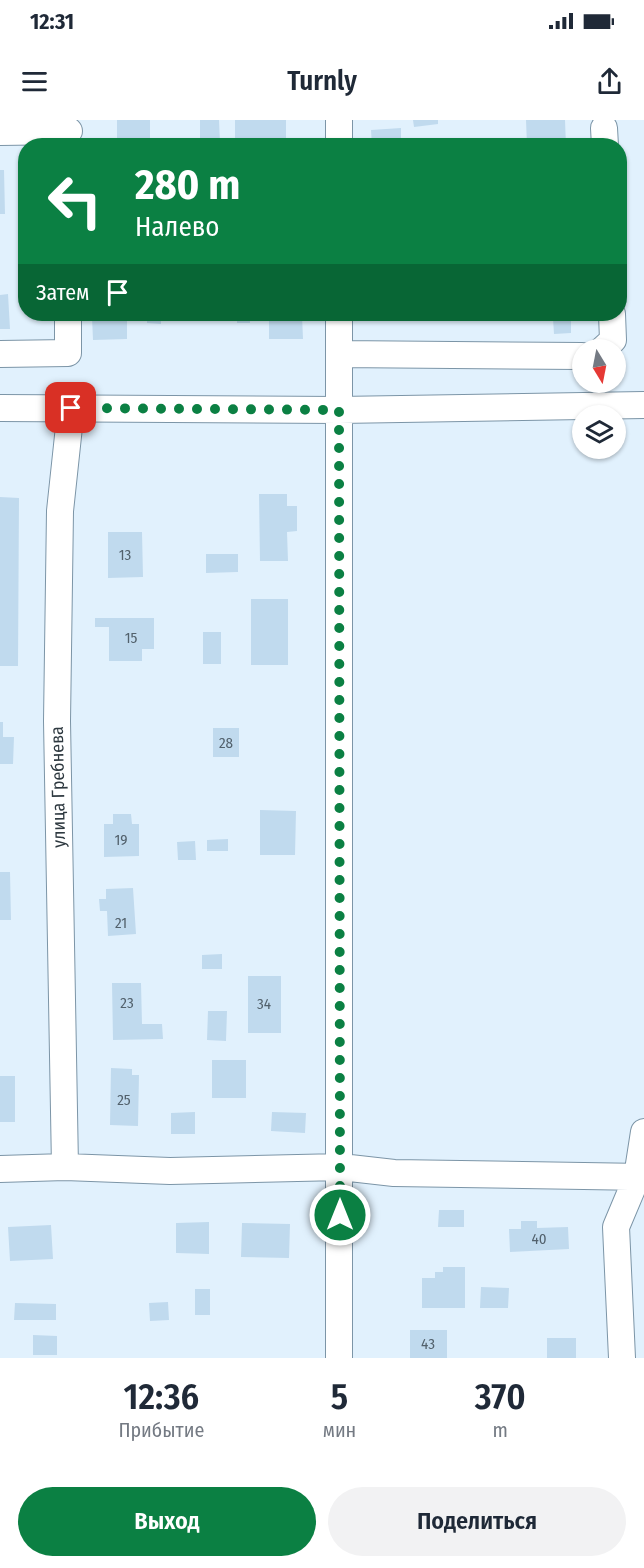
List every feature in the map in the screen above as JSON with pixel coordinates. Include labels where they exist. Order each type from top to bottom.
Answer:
[{"type":"street","points":[[339,120],[339,138]]},
{"type":"street","points":[[0,132],[69,132]]},
{"type":"street","points":[[0,354],[68,353],[68,321]]},
{"type":"street","points":[[339,321],[341,1167],[339,1358]]},
{"type":"street","points":[[612,321],[613,339]]},
{"type":"street","points":[[339,354],[572,356]]},
{"type":"street","points":[[0,408],[339,410],[644,405]]},
{"type":"street","name":"улица Гребнева","points":[[65,1167],[57,721],[60,511],[71,408]]},
{"type":"street","points":[[622,1358],[616,1227],[641,1177],[644,1132]]},
{"type":"street","points":[[0,1169],[65,1167],[170,1171],[341,1167],[394,1173],[641,1177]]},
{"type":"building","points":[[117,120],[150,120],[150,138],[117,138]]},
{"type":"building","points":[[200,120],[219,120],[220,138],[200,138]]},
{"type":"building","points":[[235,120],[286,120],[286,138],[235,138]]},
{"type":"building","points":[[413,120],[438,120],[438,124],[414,127]]},
{"type":"building","points":[[526,120],[565,120],[566,138],[527,138]]},
{"type":"building","points":[[401,128],[401,138],[372,138],[371,130]]},
{"type":"building","points":[[0,170],[4,170],[5,214],[0,214]]},
{"type":"building","points":[[8,294],[10,329],[0,329],[0,295]]},
{"type":"building","points":[[92,321],[127,321],[127,339],[93,340]]},
{"type":"building","points":[[147,321],[161,321],[161,324],[147,323]]},
{"type":"building","points":[[237,321],[250,321],[250,323],[237,323]]},
{"type":"building","points":[[269,321],[302,321],[303,339],[269,339]]},
{"type":"building","points":[[553,321],[571,321],[571,333],[554,334]]},
{"type":"building","points":[[259,494],[287,494],[287,506],[297,506],[297,531],[287,532],[288,561],[260,561]]},
{"type":"building","points":[[0,497],[19,498],[18,666],[0,666]]},
{"type":"building","points":[[108,532],[142,532],[143,577],[108,578]]},
{"type":"building","points":[[206,554],[238,554],[238,572],[206,573]]},
{"type":"building","points":[[251,599],[288,599],[288,665],[251,665]]},
{"type":"building","points":[[95,618],[154,618],[154,649],[142,649],[142,661],[109,661],[109,627],[95,627]]},
{"type":"building","points":[[203,632],[221,632],[221,664],[203,664]]},
{"type":"building","points":[[0,722],[3,722],[3,737],[14,737],[13,764],[0,764]]},
{"type":"building","points":[[213,728],[239,728],[239,757],[213,757]]},
{"type":"building","points":[[260,810],[296,811],[295,855],[260,855]]},
{"type":"building","points":[[113,814],[131,814],[132,824],[139,824],[139,856],[104,857],[104,824],[113,824]]},
{"type":"building","points":[[228,839],[228,851],[207,851],[207,840]]},
{"type":"building","points":[[195,841],[196,860],[178,860],[177,842]]},
{"type":"building","points":[[0,872],[10,872],[11,920],[0,920]]},
{"type":"building","points":[[133,888],[136,934],[108,936],[107,911],[100,911],[99,899],[106,899],[106,889]]},
{"type":"building","points":[[222,954],[222,969],[202,969],[202,955]]},
{"type":"building","points":[[248,976],[281,976],[281,1033],[248,1033]]},
{"type":"building","points":[[112,983],[141,983],[142,1024],[162,1024],[163,1039],[113,1040]]},
{"type":"building","points":[[208,1011],[227,1011],[226,1041],[207,1040]]},
{"type":"building","points":[[212,1060],[246,1060],[246,1098],[212,1098]]},
{"type":"building","points":[[111,1068],[132,1069],[132,1075],[139,1075],[138,1126],[110,1125]]},
{"type":"building","points":[[0,1076],[15,1076],[15,1122],[0,1122]]},
{"type":"building","points":[[195,1112],[195,1134],[171,1134],[171,1113]]},
{"type":"building","points":[[272,1112],[306,1113],[305,1133],[271,1131]]},
{"type":"building","points":[[439,1210],[464,1210],[464,1227],[438,1227]]},
{"type":"building","points":[[521,1221],[537,1221],[537,1228],[568,1227],[569,1249],[510,1252],[509,1229],[521,1229]]},
{"type":"building","points":[[209,1222],[209,1254],[176,1253],[176,1223]]},
{"type":"building","points":[[242,1223],[290,1224],[289,1258],[241,1257]]},
{"type":"building","points":[[51,1225],[53,1259],[10,1261],[8,1227]]},
{"type":"building","points":[[443,1267],[465,1267],[465,1308],[422,1308],[422,1278],[435,1278],[435,1272],[443,1272]]},
{"type":"building","points":[[481,1287],[509,1288],[508,1308],[480,1308]]},
{"type":"building","points":[[195,1289],[210,1289],[210,1315],[195,1315]]},
{"type":"building","points":[[168,1302],[169,1320],[150,1321],[149,1303]]},
{"type":"building","points":[[15,1303],[56,1304],[56,1320],[14,1320]]},
{"type":"building","points":[[410,1330],[447,1330],[447,1358],[410,1358]]},
{"type":"building","points":[[33,1335],[57,1336],[57,1355],[33,1355]]},
{"type":"building","points":[[547,1338],[576,1338],[576,1358],[547,1358]]},
{"type":"route","points":[[71,408],[339,410],[340,1215]]}]
